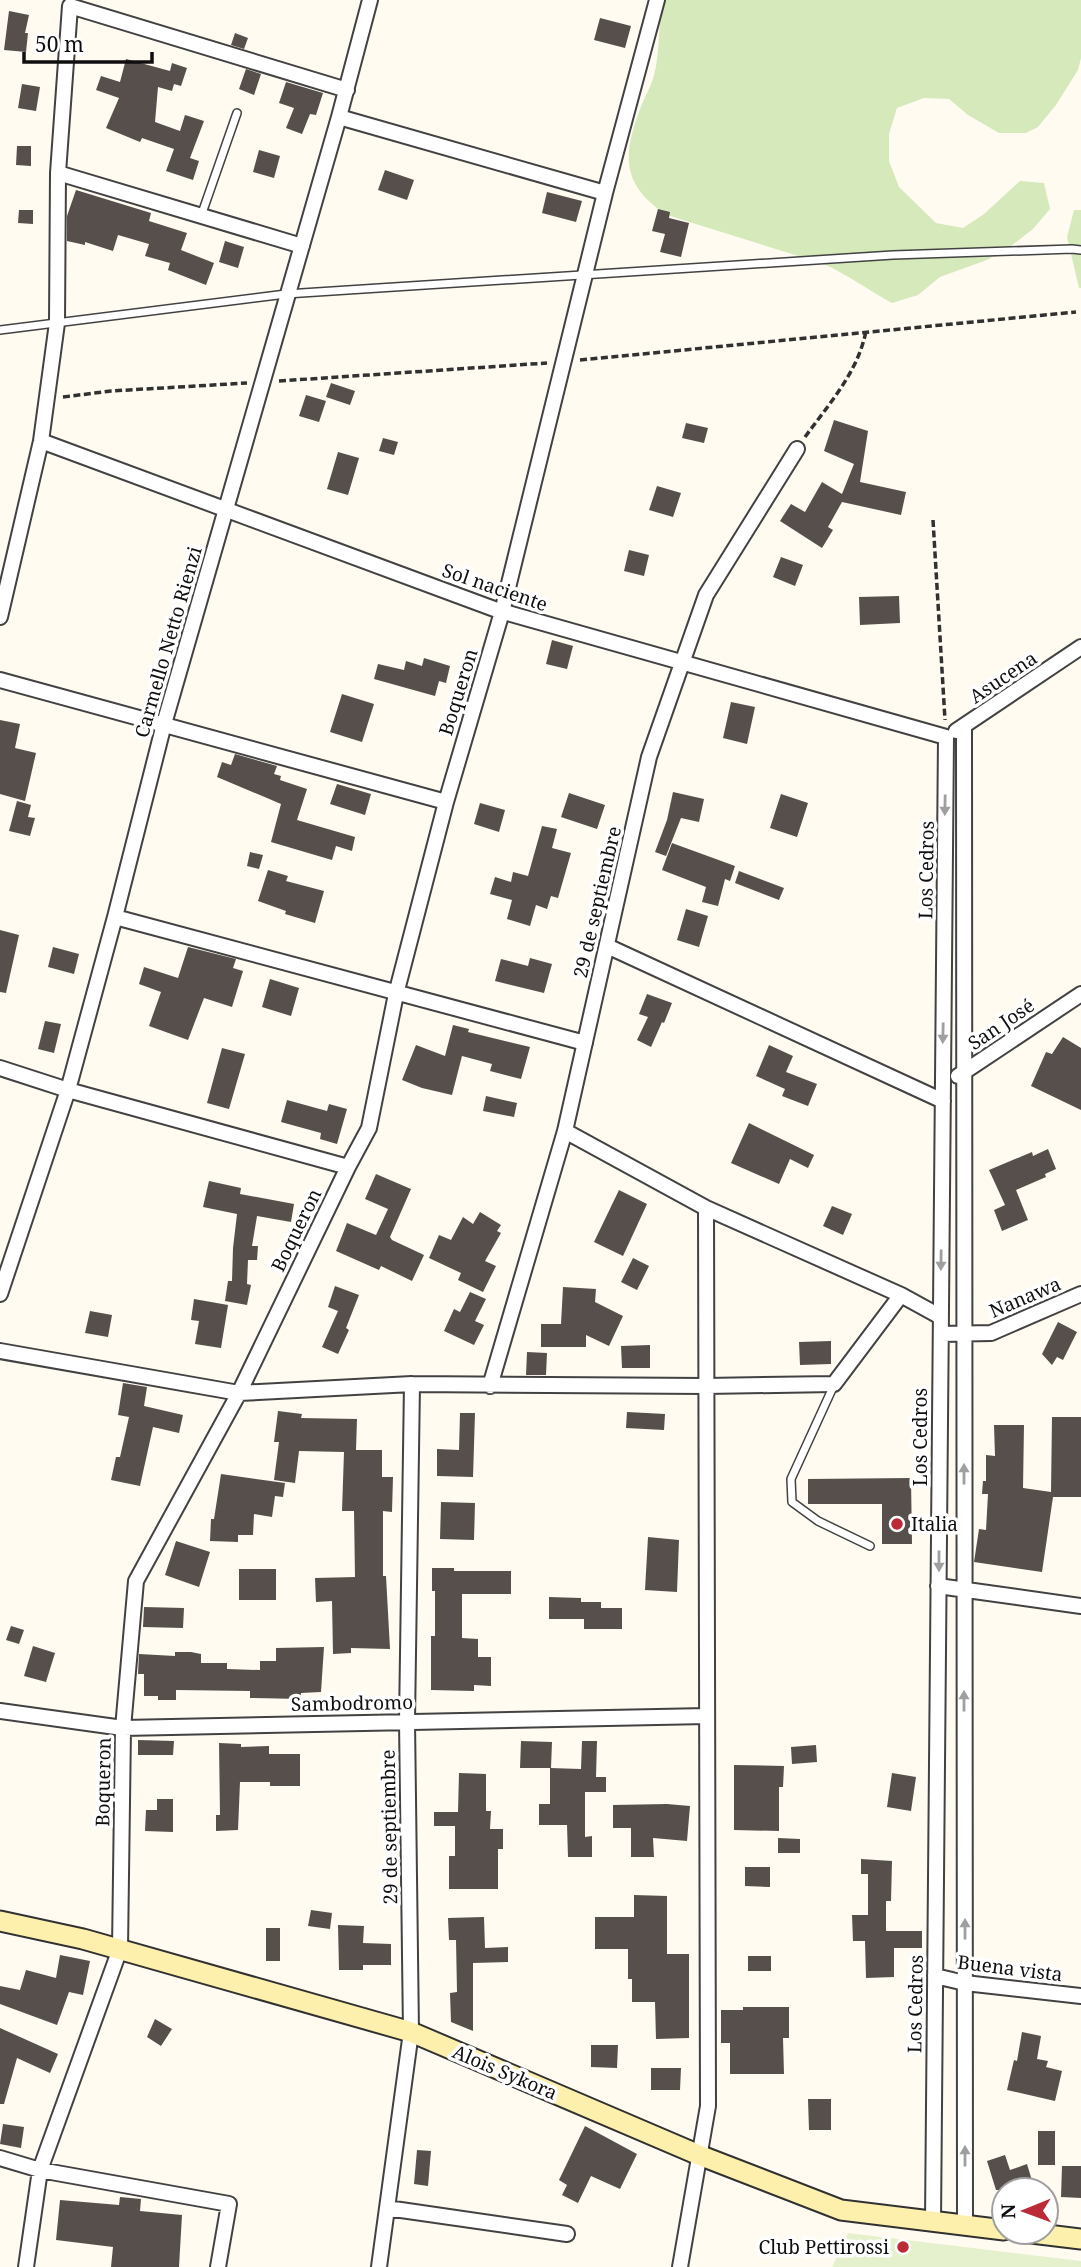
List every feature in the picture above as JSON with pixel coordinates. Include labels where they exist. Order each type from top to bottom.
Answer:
[{"type":"street","name":"Carmello Netto Rienzi","points":[[0,1294],[68,1090],[164,723],[339,117],[370,0]]},
{"type":"street","name":"Boqueron","points":[[26,2267],[40,2170],[120,1949],[123,1728],[136,1581],[239,1393],[369,1128],[396,994],[446,802],[502,612],[605,192],[657,0]]},
{"type":"street","points":[[0,617],[41,441],[57,323],[58,173],[70,6],[346,90]]},
{"type":"street","points":[[339,117],[605,192]]},
{"type":"street","points":[[58,173],[302,246]]},
{"type":"street","name":"Sol naciente","points":[[41,441],[502,612],[946,737]]},
{"type":"street","name":"29 de septiembre","points":[[491,1386],[565,1131],[649,757],[706,595],[797,449]]},
{"type":"street","name":"Asucena","points":[[946,737],[1081,647]]},
{"type":"street","points":[[0,680],[446,802]]},
{"type":"street","points":[[964,727],[965,2225]]},
{"type":"street","name":"Los Cedros","points":[[933,2221],[946,737]]},
{"type":"street","points":[[115,917],[585,1043]]},
{"type":"street","points":[[607,946],[943,1094]]},
{"type":"street","name":"San José","points":[[943,1094],[964,1072],[1081,994]]},
{"type":"street","points":[[0,1068],[68,1090],[348,1167]]},
{"type":"street","points":[[565,1131],[706,1208],[901,1295],[941,1317]]},
{"type":"street","points":[[680,2267],[708,2106],[706,1208]]},
{"type":"street","name":"Nanawa","points":[[941,1334],[991,1333],[1081,1294]]},
{"type":"street","points":[[0,1351],[239,1393],[412,1384],[706,1387],[834,1384],[901,1295]]},
{"type":"street","name":"29 de septiembre","points":[[379,2267],[411,2032],[407,1721],[412,1384]]},
{"type":"street","points":[[939,1586],[1081,1606]]},
{"type":"street","name":"Sambodromo","points":[[0,1711],[123,1728],[707,1716]]},
{"type":"street","name":"Alois Sykora","points":[[0,1921],[83,1939],[411,2032],[699,2155],[841,2210],[990,2228]]},
{"type":"street","name":"Buena vista","points":[[935,1976],[965,1983],[1081,1996]]},
{"type":"street","points":[[0,2158],[40,2170],[229,2204],[218,2267]]},
{"type":"street","points":[[387,2208],[567,2234]]},
{"type":"street","points":[[1060,2236],[1081,2239]]},
{"type":"lane","points":[[201,216],[237,113]]},
{"type":"lane","points":[[0,330],[286,294],[893,254],[1072,248],[1081,250]]},
{"type":"lane","points":[[834,1384],[791,1479],[792,1502],[818,1521],[870,1546]]},
{"type":"path","points":[[797,449],[851,373],[862,350],[866,331]]},
{"type":"path","points":[[933,520],[946,737]]},
{"type":"green space","points":[[654,0],[1081,0],[1081,58],[1078,70],[1038,127],[1026,133],[999,133],[968,115],[949,99],[924,98],[897,108],[889,134],[889,161],[899,187],[936,223],[963,228],[984,214],[1020,181],[1044,183],[1050,209],[1033,229],[1011,246],[987,260],[940,277],[918,295],[892,303],[824,264],[667,215],[640,191],[629,166],[631,138],[656,64],[659,23]]},
{"type":"green space","points":[[1074,210],[1081,210],[1081,288],[1067,237]]},
{"type":"green space","name":"Club Pettirossi","points":[[848,2233],[1081,2261],[1081,2267],[832,2267]]},
{"type":"building","points":[[9,11],[29,15],[25,33],[28,33],[26,52],[4,50]]},
{"type":"building","points":[[600,18],[631,26],[625,48],[594,40]]},
{"type":"building","points":[[235,33],[248,38],[244,49],[231,45]]},
{"type":"building","points":[[126,59],[170,71],[172,63],[187,68],[181,86],[174,84],[172,91],[158,87],[155,122],[180,131],[185,115],[204,121],[190,158],[199,161],[193,180],[166,171],[174,149],[142,138],[140,142],[106,128],[119,98],[96,90],[101,76],[120,82]]},
{"type":"building","points":[[246,69],[261,74],[254,95],[239,89]]},
{"type":"building","points":[[286,82],[323,93],[316,115],[310,114],[302,134],[286,128],[294,108],[279,103]]},
{"type":"building","points":[[22,84],[40,87],[36,111],[18,108]]},
{"type":"building","points":[[17,146],[31,146],[31,166],[16,165]]},
{"type":"building","points":[[259,150],[280,156],[274,178],[253,172]]},
{"type":"building","points":[[385,170],[414,180],[407,200],[378,190]]},
{"type":"building","points":[[76,190],[151,213],[149,221],[187,233],[181,250],[214,263],[206,285],[168,270],[170,263],[145,256],[149,244],[118,235],[113,251],[85,242],[85,245],[67,241],[67,216]]},
{"type":"building","points":[[547,192],[582,201],[576,222],[542,213]]},
{"type":"building","points":[[658,209],[670,212],[669,218],[689,223],[681,257],[660,252],[665,234],[652,231]]},
{"type":"building","points":[[19,210],[33,210],[33,224],[18,223]]},
{"type":"building","points":[[225,241],[244,247],[238,268],[219,262]]},
{"type":"building","points":[[331,383],[355,391],[350,405],[326,397]]},
{"type":"building","points":[[306,395],[326,401],[319,422],[299,416]]},
{"type":"building","points":[[834,420],[868,431],[860,482],[906,492],[901,515],[842,502],[828,527],[833,530],[822,548],[780,521],[791,504],[805,512],[822,482],[842,494],[854,464],[824,451]]},
{"type":"building","points":[[686,423],[708,428],[704,443],[682,438]]},
{"type":"building","points":[[383,438],[398,442],[394,455],[379,451]]},
{"type":"building","points":[[338,452],[359,458],[348,495],[327,489]]},
{"type":"building","points":[[657,486],[681,493],[673,517],[649,510]]},
{"type":"building","points":[[629,550],[649,555],[644,576],[624,571]]},
{"type":"building","points":[[781,557],[803,565],[795,586],[773,577]]},
{"type":"building","points":[[899,596],[900,623],[860,625],[859,597]]},
{"type":"building","points":[[552,640],[573,646],[567,669],[546,664]]},
{"type":"building","points":[[424,658],[450,666],[446,683],[439,681],[435,696],[374,679],[378,664],[404,670],[406,661],[422,666]]},
{"type":"building","points":[[342,694],[374,704],[362,742],[330,732]]},
{"type":"building","points":[[731,702],[755,707],[747,744],[723,738]]},
{"type":"building","points":[[0,720],[20,724],[15,748],[36,753],[25,801],[0,794]]},
{"type":"building","points":[[235,754],[277,766],[274,774],[281,776],[280,780],[307,789],[297,820],[355,837],[352,851],[336,846],[332,860],[271,842],[281,804],[217,777],[222,762],[231,765]]},
{"type":"building","points":[[337,784],[371,794],[365,815],[330,804]]},
{"type":"building","points":[[673,792],[704,799],[699,822],[681,818],[666,856],[655,852],[667,820]]},
{"type":"building","points":[[569,793],[605,805],[597,829],[561,817]]},
{"type":"building","points":[[781,794],[808,803],[797,837],[770,828]]},
{"type":"building","points":[[17,801],[31,805],[28,817],[35,818],[30,836],[9,831]]},
{"type":"building","points":[[480,803],[505,810],[499,832],[474,824]]},
{"type":"building","points":[[542,826],[557,829],[552,848],[571,853],[558,898],[551,896],[547,909],[536,905],[530,926],[507,919],[512,900],[490,894],[495,877],[511,882],[513,872],[528,876]]},
{"type":"building","points":[[672,843],[735,866],[730,881],[725,879],[718,906],[702,902],[706,887],[662,870]]},
{"type":"building","points":[[250,852],[263,855],[259,869],[247,866]]},
{"type":"building","points":[[268,870],[288,876],[286,881],[324,891],[315,923],[285,914],[286,911],[258,901]]},
{"type":"building","points":[[739,871],[784,888],[779,900],[735,883]]},
{"type":"building","points":[[686,909],[708,916],[699,947],[677,940]]},
{"type":"building","points":[[0,930],[19,935],[6,993],[0,992]]},
{"type":"building","points":[[53,947],[79,954],[74,974],[48,967]]},
{"type":"building","points":[[188,947],[236,959],[233,968],[243,971],[232,1007],[204,998],[188,1040],[149,1026],[161,992],[139,984],[144,967],[178,978]]},
{"type":"building","points":[[530,958],[552,964],[544,993],[495,981],[501,959],[528,966]]},
{"type":"building","points":[[270,979],[299,988],[291,1016],[262,1007]]},
{"type":"building","points":[[647,994],[672,1003],[651,1047],[637,1040],[648,1017],[639,1014]]},
{"type":"building","points":[[45,1021],[61,1024],[54,1053],[38,1049]]},
{"type":"building","points":[[453,1025],[469,1029],[468,1032],[530,1047],[521,1079],[490,1071],[492,1064],[462,1056],[452,1095],[402,1080],[416,1045],[445,1056]]},
{"type":"building","points":[[1063,1037],[1081,1048],[1081,1110],[1031,1086],[1046,1052],[1052,1054]]},
{"type":"building","points":[[769,1045],[793,1056],[786,1072],[817,1084],[808,1106],[782,1096],[785,1089],[756,1076]]},
{"type":"building","points":[[222,1048],[245,1054],[229,1109],[207,1103]]},
{"type":"building","points":[[486,1096],[517,1103],[514,1117],[483,1111]]},
{"type":"building","points":[[287,1100],[327,1111],[329,1104],[347,1109],[337,1144],[320,1139],[321,1133],[281,1122]]},
{"type":"building","points":[[749,1123],[814,1155],[808,1168],[790,1159],[779,1184],[731,1163]]},
{"type":"building","points":[[1048,1149],[1056,1169],[1045,1174],[1046,1177],[1016,1190],[1028,1220],[1002,1231],[994,1210],[1005,1205],[989,1170],[1032,1152],[1033,1156]]},
{"type":"building","points":[[376,1174],[411,1189],[390,1237],[424,1255],[412,1281],[381,1266],[379,1270],[336,1251],[347,1223],[376,1235],[388,1209],[365,1199]]},
{"type":"building","points":[[209,1181],[241,1188],[240,1194],[294,1204],[291,1222],[257,1216],[252,1246],[258,1246],[257,1260],[248,1260],[247,1284],[251,1285],[247,1305],[225,1301],[228,1281],[232,1281],[237,1214],[203,1207]]},
{"type":"building","points":[[619,1190],[647,1204],[623,1256],[594,1242]]},
{"type":"building","points":[[832,1206],[852,1214],[843,1235],[823,1226]]},
{"type":"building","points":[[480,1212],[501,1225],[497,1231],[501,1233],[485,1261],[496,1266],[483,1292],[458,1280],[461,1273],[429,1258],[439,1235],[451,1240],[463,1217],[473,1224]]},
{"type":"building","points":[[633,1258],[649,1266],[637,1290],[621,1282]]},
{"type":"building","points":[[335,1286],[359,1295],[346,1328],[349,1330],[338,1354],[322,1347],[338,1311],[328,1307]]},
{"type":"building","points":[[563,1287],[596,1289],[595,1302],[623,1316],[609,1346],[586,1335],[586,1347],[541,1347],[541,1324],[561,1324]]},
{"type":"building","points":[[470,1292],[486,1299],[475,1321],[484,1325],[474,1345],[444,1331],[454,1309],[460,1312]]},
{"type":"building","points":[[194,1299],[228,1305],[221,1348],[195,1344],[199,1321],[191,1320]]},
{"type":"building","points":[[90,1311],[112,1315],[108,1337],[85,1333]]},
{"type":"building","points":[[1058,1322],[1077,1332],[1063,1360],[1057,1357],[1052,1365],[1042,1354]]},
{"type":"building","points":[[831,1341],[831,1364],[800,1365],[799,1342]]},
{"type":"building","points":[[650,1345],[650,1368],[622,1368],[621,1346]]},
{"type":"building","points":[[527,1352],[547,1353],[546,1375],[526,1375]]},
{"type":"building","points":[[123,1383],[147,1387],[144,1406],[183,1415],[179,1433],[153,1427],[140,1486],[111,1480],[116,1457],[120,1457],[129,1417],[118,1415]]},
{"type":"building","points":[[278,1411],[302,1414],[301,1418],[357,1419],[356,1450],[382,1450],[382,1477],[393,1477],[392,1512],[383,1511],[383,1576],[386,1576],[390,1649],[351,1648],[351,1653],[333,1654],[332,1601],[316,1602],[315,1578],[355,1577],[354,1511],[342,1511],[344,1452],[299,1451],[295,1483],[274,1480],[279,1442],[274,1442]]},
{"type":"building","points":[[627,1412],[665,1414],[664,1430],[626,1428]]},
{"type":"building","points":[[460,1413],[475,1413],[473,1477],[437,1476],[437,1449],[459,1450]]},
{"type":"building","points":[[1052,1417],[1081,1417],[1081,1497],[1053,1497],[1042,1572],[974,1562],[979,1529],[986,1530],[988,1494],[982,1494],[983,1481],[986,1481],[986,1455],[995,1456],[994,1425],[1024,1425],[1023,1488],[1051,1492]]},
{"type":"building","points":[[221,1474],[285,1483],[283,1497],[275,1496],[272,1517],[254,1514],[253,1535],[238,1535],[238,1542],[210,1541],[211,1519],[214,1519]]},
{"type":"building","name":"Italia","points":[[911,1478],[912,1544],[882,1544],[882,1504],[808,1504],[808,1479]]},
{"type":"building","points":[[441,1502],[475,1503],[474,1540],[440,1539]]},
{"type":"building","points":[[648,1537],[679,1540],[677,1592],[645,1590]]},
{"type":"building","points":[[176,1541],[210,1552],[199,1587],[165,1575]]},
{"type":"building","points":[[432,1568],[454,1568],[454,1571],[511,1571],[511,1594],[462,1594],[462,1638],[478,1639],[478,1657],[491,1657],[491,1686],[474,1685],[474,1691],[431,1690],[431,1636],[435,1636]]},
{"type":"building","points":[[239,1569],[276,1569],[276,1600],[239,1600]]},
{"type":"building","points":[[549,1597],[581,1598],[581,1602],[601,1602],[601,1608],[622,1608],[622,1629],[584,1629],[584,1619],[549,1619]]},
{"type":"building","points":[[144,1607],[184,1608],[183,1628],[143,1627]]},
{"type":"building","points":[[11,1626],[24,1630],[19,1644],[6,1640]]},
{"type":"building","points":[[33,1646],[55,1653],[46,1682],[24,1676]]},
{"type":"building","points":[[324,1647],[321,1692],[301,1693],[301,1699],[250,1698],[250,1691],[176,1690],[176,1700],[158,1700],[158,1696],[144,1696],[144,1674],[138,1674],[139,1654],[175,1656],[175,1652],[191,1652],[201,1654],[201,1663],[227,1663],[227,1669],[260,1670],[260,1661],[276,1661],[276,1648]]},
{"type":"building","points":[[138,1740],[174,1741],[173,1755],[138,1755]]},
{"type":"building","points":[[521,1741],[552,1742],[551,1768],[520,1768]]},
{"type":"building","points":[[582,1741],[597,1741],[596,1777],[606,1777],[606,1792],[585,1792],[585,1837],[592,1836],[592,1857],[568,1857],[567,1825],[539,1825],[539,1804],[550,1804],[550,1768],[581,1769]]},
{"type":"building","points":[[219,1743],[241,1744],[241,1747],[269,1746],[269,1754],[300,1754],[300,1786],[240,1782],[238,1830],[216,1831],[216,1815],[220,1815]]},
{"type":"building","points":[[816,1745],[817,1762],[792,1764],[791,1747]]},
{"type":"building","points":[[734,1765],[784,1766],[783,1787],[779,1787],[779,1831],[734,1830]]},
{"type":"building","points":[[459,1773],[486,1774],[486,1811],[491,1811],[490,1829],[503,1829],[503,1849],[498,1849],[498,1889],[449,1889],[449,1856],[455,1856],[455,1826],[434,1826],[434,1812],[458,1812]]},
{"type":"building","points":[[892,1773],[916,1777],[911,1811],[887,1807]]},
{"type":"building","points":[[157,1799],[173,1799],[173,1832],[145,1831],[146,1810],[157,1810]]},
{"type":"building","points":[[613,1805],[690,1806],[687,1841],[653,1838],[654,1857],[631,1857],[631,1828],[613,1828]]},
{"type":"building","points":[[778,1838],[800,1839],[800,1853],[778,1853]]},
{"type":"building","points":[[861,1859],[892,1861],[891,1901],[886,1901],[886,1931],[922,1931],[922,1948],[894,1948],[894,1977],[866,1978],[865,1941],[853,1941],[852,1915],[868,1915],[868,1874],[861,1874]]},
{"type":"building","points":[[745,1867],[770,1867],[770,1887],[745,1886]]},
{"type":"building","points":[[634,1895],[667,1896],[667,1954],[689,1954],[689,2038],[656,2039],[655,2002],[632,2002],[632,1979],[628,1979],[628,1949],[595,1949],[595,1917],[634,1917]]},
{"type":"building","points":[[311,1910],[332,1913],[330,1929],[308,1926]]},
{"type":"building","points":[[484,1917],[485,1948],[508,1947],[508,1962],[473,1963],[473,2031],[451,2022],[450,1993],[457,1992],[456,1940],[449,1940],[448,1918]]},
{"type":"building","points":[[338,1925],[364,1926],[363,1943],[391,1944],[391,1965],[363,1965],[363,1970],[339,1970]]},
{"type":"building","points":[[266,1928],[280,1928],[280,1961],[266,1961]]},
{"type":"building","points":[[60,1955],[90,1961],[83,1995],[69,1992],[57,2025],[0,2004],[0,1986],[20,1990],[26,1970],[56,1978]]},
{"type":"building","points":[[748,1956],[771,1956],[771,1971],[748,1971]]},
{"type":"building","points":[[743,2007],[789,2007],[789,2038],[783,2038],[784,2074],[730,2074],[730,2043],[721,2043],[721,2010],[743,2010]]},
{"type":"building","points":[[155,2019],[172,2029],[161,2046],[147,2037]]},
{"type":"building","points":[[0,2028],[58,2054],[50,2073],[17,2058],[4,2104],[0,2104]]},
{"type":"building","points":[[1022,2032],[1041,2036],[1037,2059],[1048,2061],[1046,2067],[1062,2071],[1055,2101],[1007,2090],[1014,2060],[1017,2061]]},
{"type":"building","points":[[591,2045],[618,2045],[617,2068],[591,2067]]},
{"type":"building","points":[[651,2068],[681,2068],[680,2090],[651,2090]]},
{"type":"building","points":[[808,2099],[831,2099],[831,2130],[809,2130]]},
{"type":"building","points":[[3,2124],[24,2127],[21,2148],[0,2144]]},
{"type":"building","points":[[585,2126],[637,2154],[620,2189],[591,2176],[578,2203],[562,2195],[567,2185],[559,2180]]},
{"type":"building","points":[[1038,2131],[1055,2131],[1055,2165],[1038,2165]]},
{"type":"building","points":[[417,2150],[431,2151],[428,2186],[414,2184]]},
{"type":"building","points":[[1005,2155],[1010,2170],[1027,2164],[1031,2176],[992,2176],[987,2161]]},
{"type":"building","points":[[1062,2166],[1081,2166],[1081,2198],[1061,2197]]},
{"type":"building","points":[[120,2197],[141,2199],[140,2211],[182,2215],[179,2267],[111,2267],[113,2247],[56,2240],[60,2200],[119,2205]]},
{"type":"place","name":"Italia","points":[[897,1524]]},
{"type":"place","name":"Club Pettirossi","points":[[903,2247]]}]
